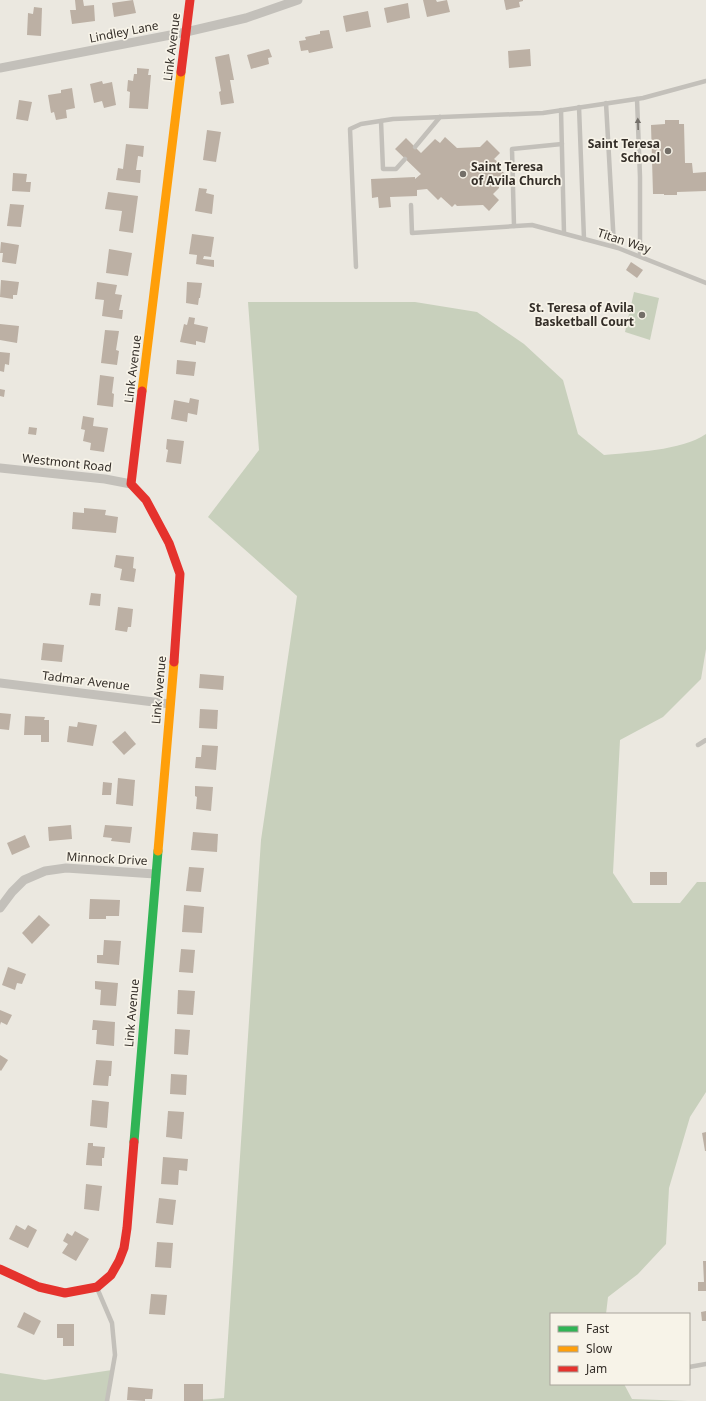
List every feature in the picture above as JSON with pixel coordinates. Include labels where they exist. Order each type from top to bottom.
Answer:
[{"type":"street","name":"Link Avenue","points":[[97,1287],[110,1275],[119,1261],[124,1248],[155,874],[177,633],[180,574],[169,543],[146,500],[131,484],[190,0]]},
{"type":"street","name":"Lindley Lane","points":[[0,68],[186,32],[246,18],[298,0]]},
{"type":"street","name":"Westmont Road","points":[[0,468],[105,479],[131,484]]},
{"type":"street","name":"Tadmar Avenue","points":[[0,683],[170,704]]},
{"type":"street","name":"Minnock Drive","points":[[0,908],[12,892],[24,880],[45,871],[66,868],[155,874]]},
{"type":"street","points":[[0,1269],[39,1287],[64,1293],[97,1287]]},
{"type":"lane","points":[[356,267],[350,129],[361,124],[393,119],[543,113],[637,99],[706,81]]},
{"type":"lane","points":[[637,99],[640,177],[640,256]]},
{"type":"lane","points":[[606,104],[614,246]]},
{"type":"lane","points":[[579,108],[584,239]]},
{"type":"lane","points":[[561,110],[564,233]]},
{"type":"lane","points":[[415,147],[440,117]]},
{"type":"lane","points":[[381,121],[383,168],[396,169],[405,159]]},
{"type":"lane","points":[[514,226],[512,149],[562,144]]},
{"type":"lane","name":"Titan Way","points":[[411,205],[412,233],[532,225],[614,246],[706,282]]},
{"type":"lane","points":[[698,745],[706,740]]},
{"type":"lane","points":[[97,1287],[112,1323],[115,1355],[107,1401]]},
{"type":"lane","points":[[690,1367],[706,1364]]},
{"type":"green space","name":"St. Teresa of Avila Basketball Court","points":[[634,292],[659,298],[650,340],[625,332]]},
{"type":"green space","points":[[248,302],[415,302],[477,312],[524,344],[563,380],[578,434],[604,455],[656,450],[684,444],[696,440],[706,434],[706,649],[701,679],[663,717],[620,740],[613,873],[633,903],[680,903],[697,882],[706,882],[706,1092],[690,1117],[669,1188],[666,1244],[638,1274],[608,1297],[606,1313],[550,1313],[550,1385],[625,1385],[632,1399],[688,1401],[186,1401],[224,1398],[261,840],[297,596],[208,517],[259,450]]},
{"type":"green space","points":[[112,1370],[107,1401],[0,1401],[0,1373],[45,1380]]},
{"type":"building","points":[[75,0],[83,0],[84,6],[94,5],[95,21],[72,24],[70,10],[76,10]]},
{"type":"building","points":[[133,0],[136,13],[114,17],[112,3]]},
{"type":"building","points":[[423,0],[436,0],[437,2],[447,0],[450,12],[427,17]]},
{"type":"building","points":[[504,0],[523,1],[519,2],[520,7],[506,10]]},
{"type":"building","points":[[408,3],[410,18],[387,23],[384,8]]},
{"type":"building","points":[[34,7],[42,8],[41,36],[27,35],[28,13],[33,14]]},
{"type":"building","points":[[368,11],[371,27],[346,32],[343,16]]},
{"type":"building","points":[[329,30],[333,48],[309,53],[308,50],[301,51],[299,41],[306,40],[305,37],[320,34],[320,31]]},
{"type":"building","points":[[269,49],[272,57],[268,58],[269,64],[251,69],[247,55]]},
{"type":"building","points":[[530,49],[531,66],[509,68],[508,51]]},
{"type":"building","points":[[229,54],[234,80],[230,80],[234,103],[221,105],[219,92],[221,91],[215,57]]},
{"type":"building","points":[[137,68],[149,69],[148,75],[151,75],[148,109],[129,108],[130,92],[127,91],[128,80],[133,81],[134,74],[137,74]]},
{"type":"building","points":[[102,81],[103,84],[112,82],[116,105],[104,108],[102,101],[94,103],[90,84]]},
{"type":"building","points":[[72,88],[75,108],[66,110],[67,118],[56,120],[54,112],[51,113],[48,95],[61,93],[61,90]]},
{"type":"building","points":[[19,100],[32,102],[28,121],[16,119]]},
{"type":"building","name":"Saint Teresa School","points":[[665,120],[679,120],[679,124],[684,124],[685,163],[692,163],[693,173],[706,172],[706,191],[677,192],[677,195],[653,194],[651,125],[665,124]]},
{"type":"building","points":[[207,130],[221,132],[216,162],[203,160]]},
{"type":"building","name":"Saint Teresa of Avila Church","points":[[445,137],[457,148],[480,147],[487,140],[500,153],[494,159],[498,162],[498,167],[506,175],[499,182],[499,188],[493,194],[499,200],[489,211],[483,205],[457,206],[455,204],[452,207],[441,197],[438,200],[427,189],[417,190],[417,196],[390,197],[391,207],[379,208],[378,197],[372,198],[371,179],[415,177],[415,179],[421,174],[395,149],[406,138],[421,153],[435,139],[440,143]]},
{"type":"building","points":[[126,144],[144,146],[143,157],[138,156],[136,170],[141,170],[140,183],[116,180],[118,168],[123,169]]},
{"type":"building","points":[[13,173],[27,174],[26,182],[31,182],[30,192],[12,191]]},
{"type":"building","points":[[199,188],[207,189],[206,193],[214,195],[212,214],[195,211]]},
{"type":"building","points":[[108,192],[138,196],[133,233],[119,231],[122,211],[105,209]]},
{"type":"building","points":[[10,204],[24,205],[21,227],[7,226]]},
{"type":"building","points":[[192,234],[214,237],[211,257],[204,256],[203,259],[214,260],[214,267],[196,264],[197,255],[189,254]]},
{"type":"building","points":[[1,242],[19,245],[16,264],[2,262],[3,253],[0,253]]},
{"type":"building","points":[[109,249],[132,253],[128,276],[106,273]]},
{"type":"building","points":[[631,262],[643,270],[637,278],[626,270]]},
{"type":"building","points":[[1,280],[19,282],[17,295],[13,295],[13,299],[0,297]]},
{"type":"building","points":[[97,282],[117,285],[115,294],[122,295],[119,310],[123,310],[122,319],[102,316],[104,300],[95,299]]},
{"type":"building","points":[[187,282],[202,283],[198,305],[186,303]]},
{"type":"building","points":[[189,317],[195,318],[194,324],[208,327],[205,343],[196,341],[196,345],[180,342],[184,324],[187,325]]},
{"type":"building","points":[[0,324],[19,326],[17,343],[0,340]]},
{"type":"building","points":[[105,330],[119,331],[116,350],[119,351],[117,365],[101,363]]},
{"type":"building","points":[[0,352],[10,353],[9,365],[5,364],[4,372],[0,371]]},
{"type":"building","points":[[177,360],[196,362],[194,376],[176,374]]},
{"type":"building","points":[[100,375],[114,377],[112,393],[114,394],[113,407],[97,405]]},
{"type":"building","points":[[0,389],[5,390],[4,397],[0,396]]},
{"type":"building","points":[[190,398],[199,400],[197,415],[188,413],[187,422],[171,419],[174,400],[189,403]]},
{"type":"building","points":[[83,416],[94,418],[93,426],[108,428],[104,452],[90,450],[91,443],[83,441],[85,430],[81,429]]},
{"type":"building","points":[[29,427],[37,428],[36,435],[28,434]]},
{"type":"building","points":[[167,439],[184,441],[181,464],[166,462],[168,450],[166,449]]},
{"type":"building","points":[[84,508],[106,510],[105,515],[118,517],[116,533],[72,529],[73,512],[84,513]]},
{"type":"building","points":[[116,555],[134,557],[133,568],[136,569],[134,582],[120,580],[122,569],[114,567]]},
{"type":"building","points":[[91,593],[101,594],[100,606],[89,605]]},
{"type":"building","points":[[118,607],[133,609],[131,627],[128,627],[127,632],[115,630]]},
{"type":"building","points":[[43,643],[64,645],[62,662],[41,660]]},
{"type":"building","points":[[200,674],[224,676],[223,690],[199,688]]},
{"type":"building","points":[[200,709],[218,710],[217,729],[199,728]]},
{"type":"building","points":[[0,713],[11,714],[9,730],[0,729]]},
{"type":"building","points":[[25,716],[45,717],[44,720],[49,720],[49,742],[41,742],[41,735],[24,735]]},
{"type":"building","points":[[78,722],[97,725],[93,746],[67,742],[69,726],[77,727]]},
{"type":"building","points":[[125,731],[136,744],[124,755],[112,742]]},
{"type":"building","points":[[202,745],[218,746],[216,770],[195,768],[196,757],[201,757]]},
{"type":"building","points":[[118,778],[135,780],[133,806],[116,804]]},
{"type":"building","points":[[103,782],[112,783],[111,795],[102,795]]},
{"type":"building","points":[[195,786],[213,787],[211,811],[196,809],[197,797],[195,796]]},
{"type":"building","points":[[71,825],[72,839],[49,841],[48,827]]},
{"type":"building","points":[[105,825],[132,827],[130,843],[111,841],[112,838],[103,837]]},
{"type":"building","points":[[193,832],[218,834],[217,852],[191,850]]},
{"type":"building","points":[[25,835],[30,847],[12,855],[7,843]]},
{"type":"building","points":[[189,867],[204,868],[201,892],[186,891]]},
{"type":"building","points":[[650,872],[667,872],[667,885],[650,885]]},
{"type":"building","points":[[90,899],[120,900],[119,916],[106,916],[106,919],[89,919]]},
{"type":"building","points":[[184,905],[204,907],[202,933],[182,932]]},
{"type":"building","points":[[39,915],[50,925],[32,944],[22,933]]},
{"type":"building","points":[[104,940],[121,941],[119,965],[97,963],[97,955],[103,955]]},
{"type":"building","points":[[181,949],[195,950],[193,973],[179,972]]},
{"type":"building","points":[[8,967],[26,974],[22,984],[17,983],[15,990],[2,985]]},
{"type":"building","points":[[95,981],[118,983],[116,1006],[100,1005],[101,990],[95,989]]},
{"type":"building","points":[[178,990],[195,991],[193,1015],[177,1014]]},
{"type":"building","points":[[0,1010],[12,1015],[7,1025],[1,1022],[0,1025]]},
{"type":"building","points":[[93,1020],[115,1022],[114,1046],[96,1044],[97,1030],[92,1030]]},
{"type":"building","points":[[175,1029],[190,1030],[188,1055],[174,1054]]},
{"type":"building","points":[[0,1055],[8,1060],[1,1071],[0,1070]]},
{"type":"building","points":[[96,1060],[112,1061],[111,1076],[109,1076],[108,1086],[93,1085]]},
{"type":"building","points":[[171,1074],[187,1075],[186,1095],[170,1094]]},
{"type":"building","points":[[92,1100],[109,1102],[107,1128],[90,1126]]},
{"type":"building","points":[[168,1111],[184,1112],[182,1139],[166,1137]]},
{"type":"building","points":[[706,1132],[706,1151],[705,1151],[702,1133]]},
{"type":"building","points":[[88,1143],[93,1143],[93,1146],[105,1147],[104,1158],[102,1158],[102,1166],[86,1165]]},
{"type":"building","points":[[163,1157],[188,1159],[187,1171],[179,1170],[178,1185],[161,1184]]},
{"type":"building","points":[[86,1184],[102,1186],[99,1211],[84,1209]]},
{"type":"building","points":[[159,1198],[176,1200],[173,1225],[156,1223]]},
{"type":"building","points":[[16,1225],[25,1230],[28,1225],[37,1230],[28,1248],[9,1239]]},
{"type":"building","points":[[75,1231],[89,1239],[76,1261],[62,1253],[68,1244],[63,1241],[67,1233],[72,1236]]},
{"type":"building","points":[[157,1242],[173,1243],[171,1268],[155,1267]]},
{"type":"building","points":[[703,1261],[706,1261],[706,1291],[698,1291],[698,1282],[704,1282]]},
{"type":"building","points":[[151,1294],[167,1295],[165,1315],[149,1314]]},
{"type":"building","points":[[706,1311],[706,1321],[702,1321],[701,1312]]},
{"type":"building","points":[[24,1312],[41,1321],[34,1335],[17,1327]]},
{"type":"building","points":[[57,1324],[74,1324],[74,1346],[63,1346],[63,1338],[57,1338]]},
{"type":"building","points":[[184,1384],[203,1384],[203,1401],[184,1401]]},
{"type":"building","points":[[128,1387],[153,1389],[152,1399],[145,1399],[145,1401],[127,1400]]},
{"type":"traffic: fast","points":[[134,1142],[158,851]]},
{"type":"traffic: slow","points":[[142,391],[181,72]]},
{"type":"traffic: slow","points":[[158,851],[174,662]]},
{"type":"traffic: jam","points":[[181,72],[190,0]]},
{"type":"traffic: jam","points":[[142,391],[131,484],[146,500],[169,543],[180,574],[174,662]]},
{"type":"traffic: jam","points":[[0,1269],[39,1287],[65,1293],[97,1287],[111,1275],[124,1248],[134,1142]]},
{"type":"place","name":"Saint Teresa School","points":[[668,151]]},
{"type":"place","name":"Saint Teresa of Avila Church","points":[[463,174]]},
{"type":"place","name":"St. Teresa of Avila Basketball Court","points":[[642,315]]}]
